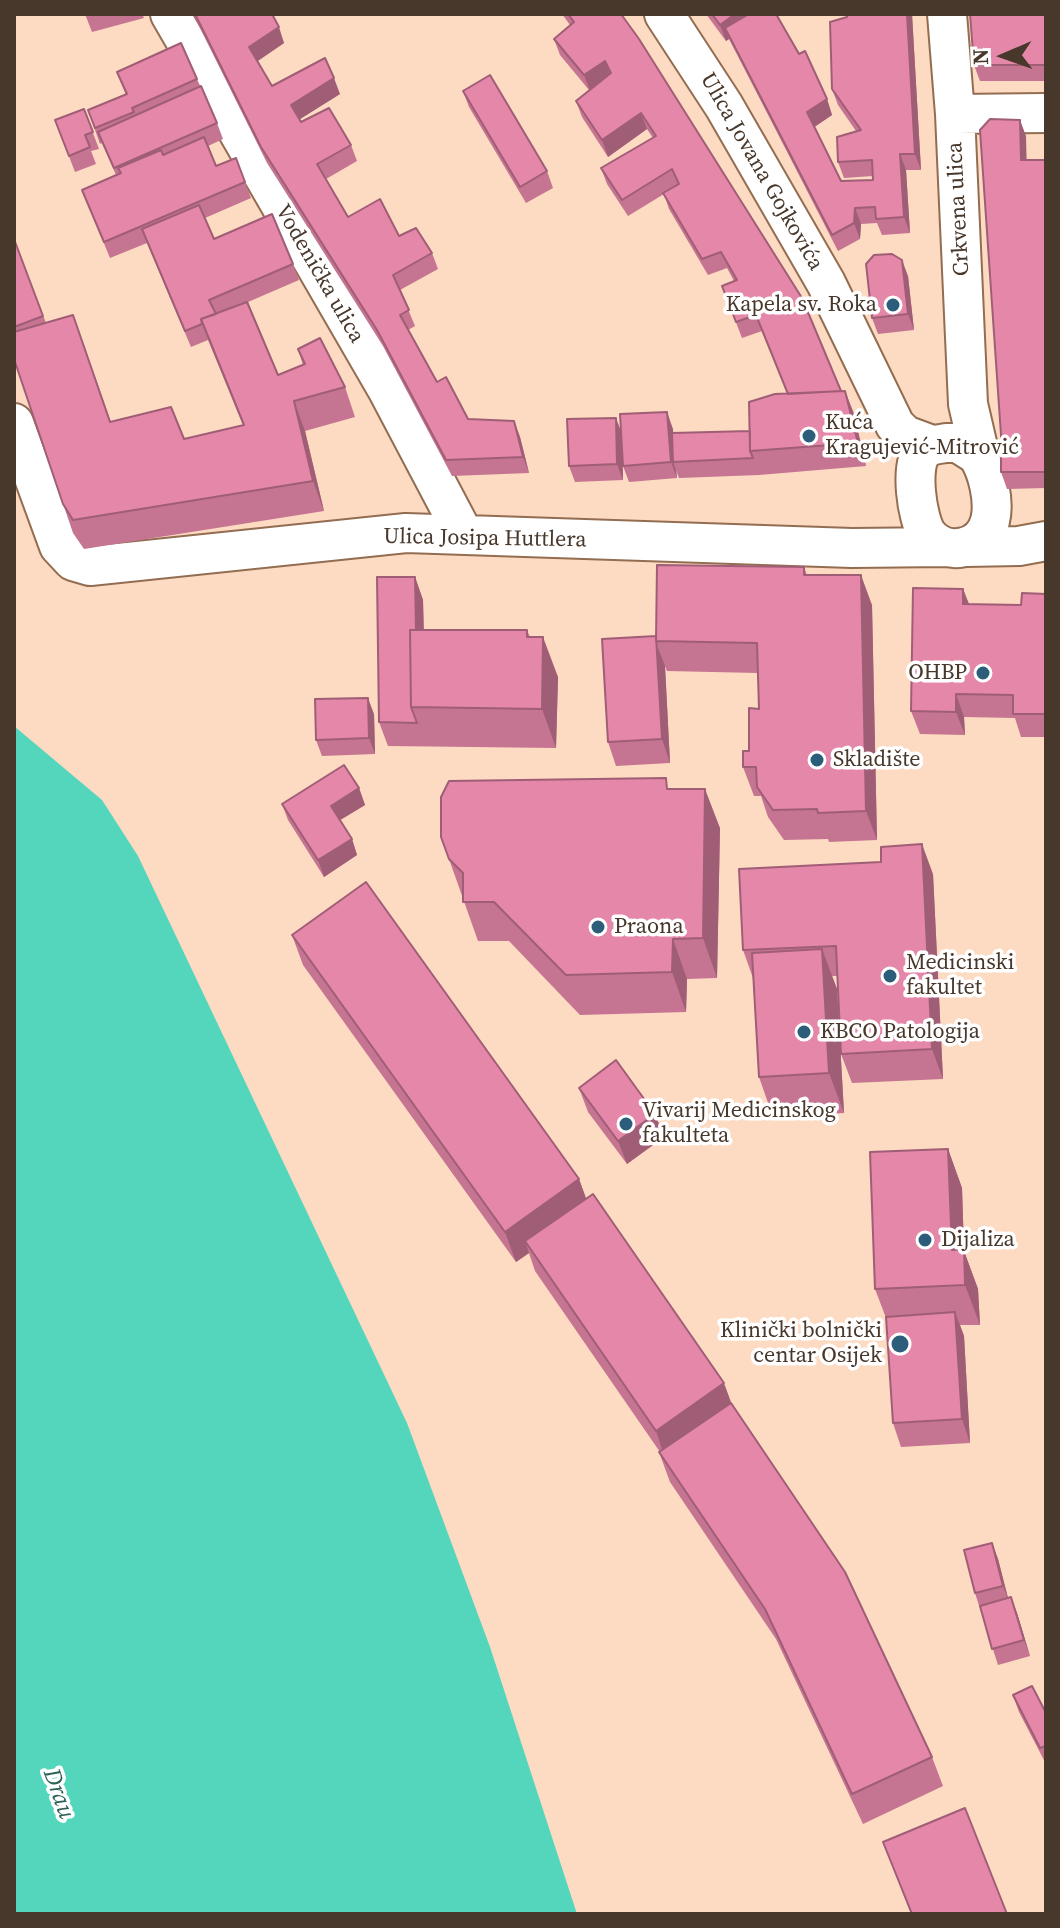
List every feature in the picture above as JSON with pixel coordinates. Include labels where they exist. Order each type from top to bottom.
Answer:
[{"type":"street","name":"Vodenička ulica","points":[[170,14],[387,389],[464,535]]},
{"type":"street","name":"Ulica Jovana Gojkovića","points":[[664,14],[724,106],[826,283],[895,425],[905,435],[939,444]]},
{"type":"street","name":"Crkvena ulica","points":[[947,14],[955,114],[968,404],[981,460]]},
{"type":"street","points":[[955,114],[1046,113]]},
{"type":"street","name":"Crkvena ulica","points":[[939,444],[955,435],[963,423],[968,404]]},
{"type":"street","name":"Ulica Josipa Huttlera","points":[[14,423],[59,546],[73,561],[90,566],[406,533],[852,548],[1019,546],[1046,539]]},
{"type":"street","points":[[939,444],[968,448],[981,460],[991,500],[990,525],[977,542],[956,547],[927,534],[914,472],[916,460],[923,451],[939,444]]},
{"type":"street","name":"Ulica Josipa Huttlera","points":[[852,548],[894,531],[909,518],[918,496]]},
{"type":"street","name":"Ulica Josipa Huttlera","points":[[991,500],[1010,522],[1046,539]]},
{"type":"water","name":"Drau","points":[[14,726],[102,800],[138,856],[407,1423],[490,1647],[577,1914],[14,1914]]},
{"type":"building","points":[[195,14],[272,14],[279,27],[249,47],[272,86],[325,58],[334,78],[291,105],[301,122],[329,108],[351,145],[317,164],[348,217],[380,199],[399,236],[416,228],[432,253],[393,275],[409,310],[400,315],[437,382],[446,377],[468,419],[514,421],[523,457],[446,460],[377,330],[261,147]]},
{"type":"building","points":[[568,14],[621,14],[802,298],[841,391],[788,394],[756,315],[736,322],[722,286],[737,280],[721,252],[702,259],[663,193],[679,184],[672,169],[622,200],[601,168],[656,136],[641,113],[602,140],[576,101],[611,73],[605,61],[584,75],[554,39],[574,22]]},
{"type":"building","points":[[712,14],[735,14],[720,25]]},
{"type":"building","points":[[749,14],[776,14],[799,54],[805,51],[827,99],[807,112],[841,181],[873,180],[872,160],[838,162],[837,137],[861,130],[832,89],[830,22],[847,17],[846,14],[907,14],[915,154],[900,154],[904,217],[876,219],[875,207],[855,208],[854,223],[832,235],[725,28]]},
{"type":"building","points":[[970,14],[1046,14],[1046,65],[974,65]]},
{"type":"building","points":[[181,43],[197,79],[132,108],[134,112],[95,128],[88,110],[127,94],[117,72]]},
{"type":"building","points":[[490,75],[547,171],[520,187],[463,91]]},
{"type":"building","points":[[201,86],[217,123],[114,168],[98,132]]},
{"type":"building","points":[[84,109],[93,132],[85,135],[90,147],[69,156],[55,120]]},
{"type":"building","points":[[990,119],[1020,120],[1021,160],[1046,160],[1046,472],[1001,472],[980,130]]},
{"type":"building","points":[[204,137],[216,166],[236,158],[245,182],[104,242],[82,190],[121,173],[118,168],[161,150],[163,155]]},
{"type":"building","points":[[199,205],[214,239],[272,214],[293,264],[209,300],[216,314],[201,319],[202,324],[185,331],[142,229]]},
{"type":"building","points":[[14,239],[43,316],[14,327]]},
{"type":"building","name":"Kapela sv. Roka","points":[[892,254],[902,260],[908,314],[872,318],[866,264],[874,255]]},
{"type":"building","points":[[247,302],[278,375],[305,364],[298,349],[320,338],[345,387],[294,401],[313,481],[73,520],[63,504],[14,359],[14,332],[73,315],[110,422],[171,407],[184,439],[244,425],[201,319]]},
{"type":"building","points":[[845,391],[858,443],[750,451],[749,402],[775,394]]},
{"type":"building","points":[[667,412],[671,462],[623,466],[620,414]]},
{"type":"building","points":[[616,418],[617,464],[569,466],[567,419]]},
{"type":"building","points":[[750,431],[753,458],[673,462],[672,433]]},
{"type":"building","points":[[657,565],[804,567],[804,575],[861,575],[866,811],[818,813],[817,809],[773,810],[757,787],[756,767],[743,767],[743,751],[749,751],[749,708],[759,709],[757,643],[656,641]]},
{"type":"building","points":[[377,577],[415,577],[416,630],[410,630],[411,707],[417,723],[379,722]]},
{"type":"building","name":"OHBP","points":[[913,588],[963,589],[963,604],[1021,605],[1022,593],[1046,594],[1046,714],[1013,714],[1013,695],[956,694],[956,712],[911,711]]},
{"type":"building","points":[[410,630],[527,630],[527,637],[543,637],[542,709],[411,707]]},
{"type":"building","points":[[656,636],[662,739],[608,742],[602,639]]},
{"type":"building","points":[[368,698],[369,738],[316,740],[315,699]]},
{"type":"building","points":[[344,765],[359,788],[331,806],[352,839],[318,860],[282,804]]},
{"type":"building","name":"Praona","points":[[666,778],[667,789],[705,789],[703,938],[673,939],[672,972],[566,975],[494,902],[463,902],[463,873],[449,859],[441,837],[441,797],[449,781]]},
{"type":"building","points":[[922,844],[932,1049],[841,1054],[836,946],[743,950],[739,869],[881,862],[881,847]]},
{"type":"building","points":[[366,882],[579,1179],[505,1232],[292,935]]},
{"type":"building","points":[[822,949],[829,1073],[759,1077],[752,953]]},
{"type":"building","points":[[616,1060],[655,1114],[618,1141],[579,1088]]},
{"type":"building","name":"Dijaliza","points":[[948,1149],[952,1250],[964,1249],[965,1285],[875,1289],[870,1152]]},
{"type":"building","points":[[593,1194],[724,1383],[656,1431],[525,1241]]},
{"type":"building","points":[[955,1312],[962,1419],[893,1423],[886,1317]]},
{"type":"building","points":[[731,1403],[845,1572],[932,1757],[852,1794],[765,1609],[659,1452]]},
{"type":"building","points":[[992,1543],[1003,1586],[975,1593],[964,1550]]},
{"type":"building","points":[[1011,1597],[1024,1640],[992,1649],[980,1606]]},
{"type":"building","points":[[1032,1686],[1046,1713],[1046,1746],[1040,1748],[1013,1695]]},
{"type":"building","points":[[965,1808],[1007,1914],[912,1914],[883,1842]]},
{"type":"place","name":"Kapela sv. Roka","points":[[893,305]]},
{"type":"place","name":"Kuća Kragujević-Mitrović","points":[[809,436]]},
{"type":"place","name":"OHBP","points":[[983,673]]},
{"type":"place","name":"Skladište","points":[[817,760]]},
{"type":"place","name":"Praona","points":[[598,927]]},
{"type":"place","name":"Medicinski fakultet","points":[[890,976]]},
{"type":"place","name":"KBCO Patologija","points":[[804,1032]]},
{"type":"place","name":"Vivarij Medicinskog fakulteta","points":[[626,1124]]},
{"type":"place","name":"Dijaliza","points":[[925,1240]]},
{"type":"place","name":"Klinički bolnički centar Osijek","points":[[900,1344]]}]
